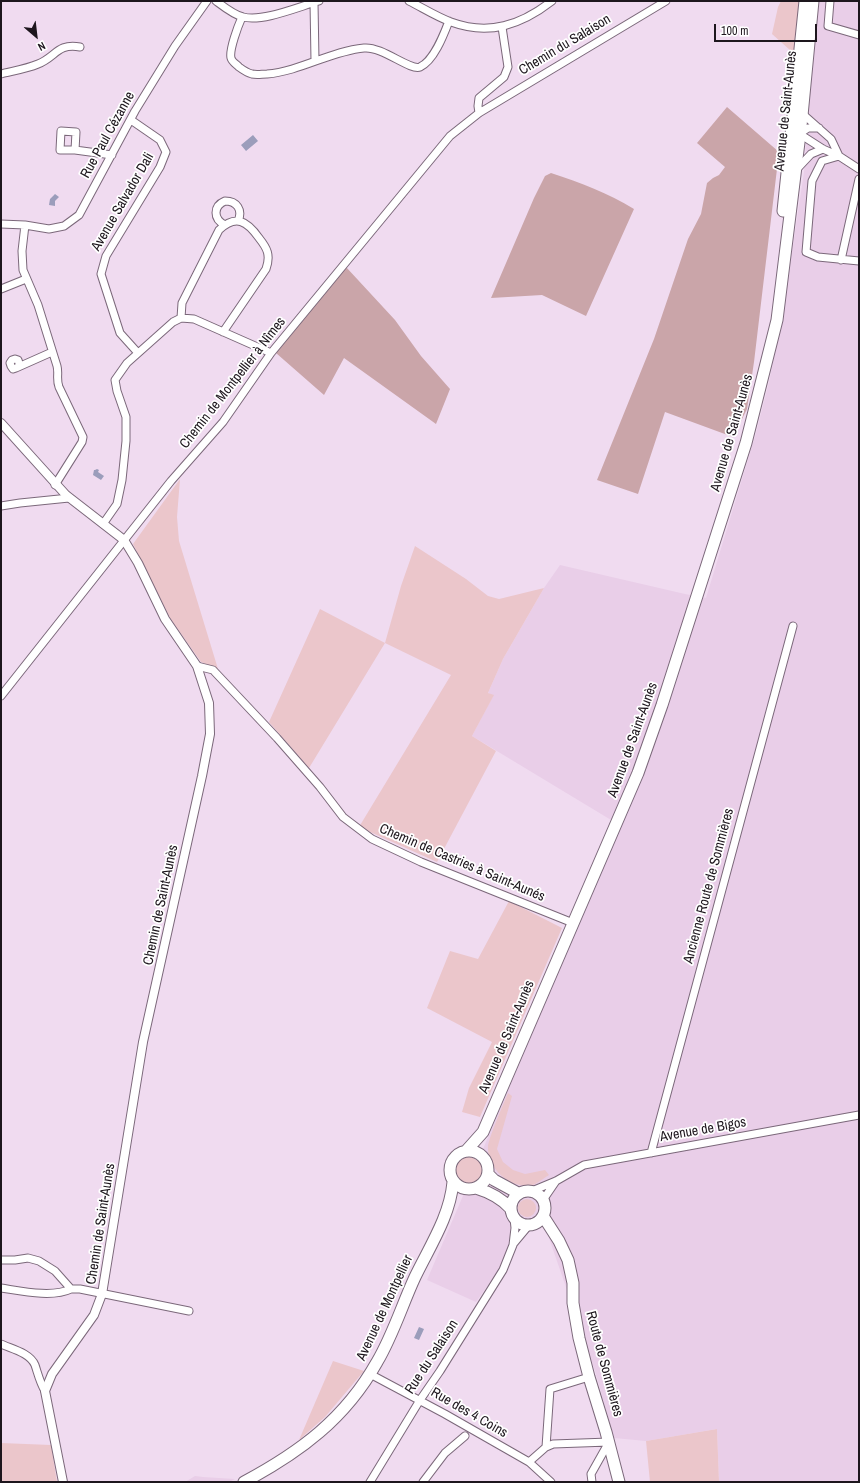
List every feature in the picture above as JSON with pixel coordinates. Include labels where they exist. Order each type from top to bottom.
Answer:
[{"type":"main road","name":"Avenue de Saint-Aunès","points":[[466,1151],[483,1132],[630,793],[662,705],[746,442],[777,320],[796,170],[795,131],[804,1]]},
{"type":"main road","name":"Avenue de Saint-Aunès","points":[[770,343],[790,142],[802,112],[812,1]]},
{"type":"main road","name":"Avenue de Saint-Aunès","points":[[483,1132],[482,1148],[486,1162]]},
{"type":"main road","points":[[473,1189],[486,1180],[488,1168],[482,1156],[477,1153],[466,1151],[459,1154],[451,1163],[450,1176],[453,1182],[458,1186],[473,1189],[486,1191],[505,1202],[512,1213],[524,1224],[536,1221],[545,1205],[539,1194],[532,1191],[522,1191],[512,1199],[512,1213]]},
{"type":"main road","points":[[488,1174],[494,1180],[518,1193]]},
{"type":"main road","name":"Avenue de Montpellier","points":[[448,1211],[453,1182]]},
{"type":"main road","name":"Avenue de Montpellier","points":[[244,1482],[294,1452],[320,1433],[340,1414],[370,1374],[377,1362],[415,1278],[448,1211],[461,1195],[473,1189]]},
{"type":"main road","name":"Route de Sommières","points":[[536,1221],[553,1232],[568,1260],[573,1283],[573,1303],[579,1338],[619,1482]]},
{"type":"street","name":"Rue Paul Cézanne","points":[[1,224],[25,225],[49,229],[64,226],[78,215],[131,120],[175,46],[207,1]]},
{"type":"street","points":[[216,1],[242,17],[254,19],[266,17],[316,2],[314,61]]},
{"type":"street","points":[[409,1],[461,26],[478,29],[502,27],[521,21],[537,13],[552,1]]},
{"type":"street","name":"Chemin du Salaison","points":[[479,113],[666,1]]},
{"type":"street","points":[[830,1],[828,26],[859,35]]},
{"type":"street","points":[[242,17],[231,57],[233,62],[242,69],[251,74],[257,75],[279,73],[351,50],[366,48],[389,54],[413,68],[420,67],[426,63],[436,50],[449,21]]},
{"type":"street","points":[[479,113],[479,98],[504,77],[508,67],[502,27]]},
{"type":"street","points":[[1,74],[38,64],[63,47],[71,45],[80,47]]},
{"type":"street","points":[[802,112],[831,138],[839,156]]},
{"type":"street","name":"Chemin de Montpellier à Nîmes","points":[[1,696],[171,481],[223,422],[271,353],[450,136],[479,113]]},
{"type":"street","name":"Avenue Salvador Dali","points":[[131,120],[160,140],[166,152],[160,167],[106,256],[101,274],[120,333],[138,353]]},
{"type":"street","points":[[795,131],[808,128],[819,128]]},
{"type":"street","points":[[795,131],[859,169]]},
{"type":"street","points":[[796,170],[811,154],[823,149]]},
{"type":"street","points":[[75,150],[112,155]]},
{"type":"street","points":[[839,156],[822,161],[812,181],[806,252],[818,257],[859,261]]},
{"type":"street","points":[[840,260],[859,179]]},
{"type":"street","points":[[224,225],[219,221],[215,211],[224,201],[233,202],[238,205],[240,212],[238,221]]},
{"type":"street","points":[[181,318],[182,303],[219,230],[224,225],[229,223],[238,221],[246,223],[251,227],[267,249],[269,262],[266,269],[223,332]]},
{"type":"street","points":[[25,225],[22,251],[23,270],[38,305],[58,370],[56,379],[58,387],[83,437],[82,442],[55,485]]},
{"type":"street","points":[[1,289],[26,279]]},
{"type":"street","points":[[103,524],[117,504],[122,480],[126,441],[126,417],[115,380],[127,363],[172,322],[181,318],[194,319],[271,353]]},
{"type":"street","points":[[19,366],[52,352]]},
{"type":"street","points":[[1,423],[55,485],[69,498],[124,540]]},
{"type":"street","points":[[1,506],[69,498]]},
{"type":"street","name":"Chemin de Saint-Aunès","points":[[45,1391],[52,1374],[94,1315],[102,1294],[143,1042],[210,734],[209,703],[197,666],[165,619],[138,562],[124,540]]},
{"type":"street","name":"Ancienne Route de Sommières","points":[[651,1153],[793,626]]},
{"type":"street","name":"Chemin de Castries à Saint-Aunés","points":[[197,666],[213,670],[277,738],[320,787],[343,817],[372,839],[421,862],[573,923]]},
{"type":"street","name":"Avenue de Bigos","points":[[532,1191],[556,1181],[584,1165],[859,1115]]},
{"type":"street","name":"Avenue de Bigos","points":[[543,1200],[556,1181]]},
{"type":"street","name":"Rue du Salaison","points":[[370,1482],[420,1400],[440,1371],[503,1270],[513,1245],[515,1228],[512,1213]]},
{"type":"street","name":"Rue du Salaison","points":[[513,1245],[536,1221]]},
{"type":"street","points":[[1,1260],[28,1258],[39,1261],[55,1271],[71,1289]]},
{"type":"street","points":[[1,1288],[40,1293],[65,1292],[71,1289],[189,1311]]},
{"type":"street","points":[[1,1344],[28,1356],[34,1363],[40,1383],[45,1391],[62,1482]]},
{"type":"street","name":"Rue des 4 Coins","points":[[370,1374],[420,1400],[529,1462],[551,1482]]},
{"type":"street","points":[[546,1446],[550,1389],[589,1377]]},
{"type":"street","points":[[423,1482],[445,1453],[465,1436]]},
{"type":"street","points":[[529,1462],[546,1446],[553,1444],[609,1442]]},
{"type":"street","points":[[592,1482],[591,1474],[609,1442]]},
{"type":"shaded area","points":[[781,1],[802,1],[796,53],[791,51],[772,34],[778,7]]},
{"type":"shaded area","points":[[816,1],[859,1],[859,1482],[719,1482],[717,1429],[646,1441],[614,1438],[595,1371],[540,1212],[476,1302],[427,1280],[621,826],[472,736],[493,696],[488,693],[503,659],[544,588],[560,565],[706,598],[756,433],[769,382],[782,318],[804,172]]},
{"type":"shaded area","points":[[727,107],[779,152],[747,409],[733,437],[665,412],[638,494],[597,480],[654,339],[688,239],[701,214],[707,183],[719,175],[725,167],[697,143]]},
{"type":"shaded area","points":[[551,173],[594,189],[634,209],[586,316],[542,295],[491,298],[534,198],[545,176]]},
{"type":"shaded area","points":[[346,267],[395,320],[421,356],[450,389],[436,424],[344,358],[324,395],[276,353]]},
{"type":"shaded area","points":[[180,479],[177,517],[179,541],[218,669],[201,662],[170,618],[133,544]]},
{"type":"shaded area","points":[[415,546],[466,579],[488,596],[499,599],[544,588],[503,659],[488,693],[494,695],[472,736],[496,751],[437,862],[359,827],[451,675],[385,643],[401,586]]},
{"type":"shaded area","points":[[320,609],[385,643],[309,768],[269,722]]},
{"type":"shaded area","points":[[509,901],[562,928],[480,1117],[462,1112],[469,1088],[492,1042],[427,1008],[450,951],[478,959]]},
{"type":"shaded area","points":[[508,1093],[512,1096],[497,1149],[503,1162],[513,1170],[525,1174],[545,1170],[549,1175],[530,1186],[522,1186],[507,1180],[496,1170],[489,1156],[488,1144]]},
{"type":"shaded area","points":[[468,1157],[478,1161],[482,1171],[478,1181],[468,1185],[458,1181],[454,1171],[458,1161]]},
{"type":"shaded area","points":[[527,1199],[531,1200],[535,1204],[535,1212],[531,1216],[527,1217],[523,1216],[519,1212],[518,1208],[519,1204],[523,1200]]},
{"type":"shaded area","points":[[333,1361],[364,1371],[325,1417],[299,1440]]},
{"type":"shaded area","points":[[717,1429],[719,1482],[650,1482],[646,1441]]},
{"type":"shaded area","points":[[1,1443],[51,1445],[57,1482],[1,1482]]},
{"type":"shaded area","points":[[195,1476],[235,1479],[229,1482],[185,1482]]},
{"type":"water","points":[[253,135],[258,141],[246,151],[241,145]]},
{"type":"water","points":[[55,194],[59,197],[55,201],[55,206],[49,205],[50,199]]},
{"type":"water","points":[[94,470],[99,470],[98,472],[104,476],[101,480],[93,475]]},
{"type":"water","points":[[419,1327],[424,1329],[419,1340],[414,1338]]}]
